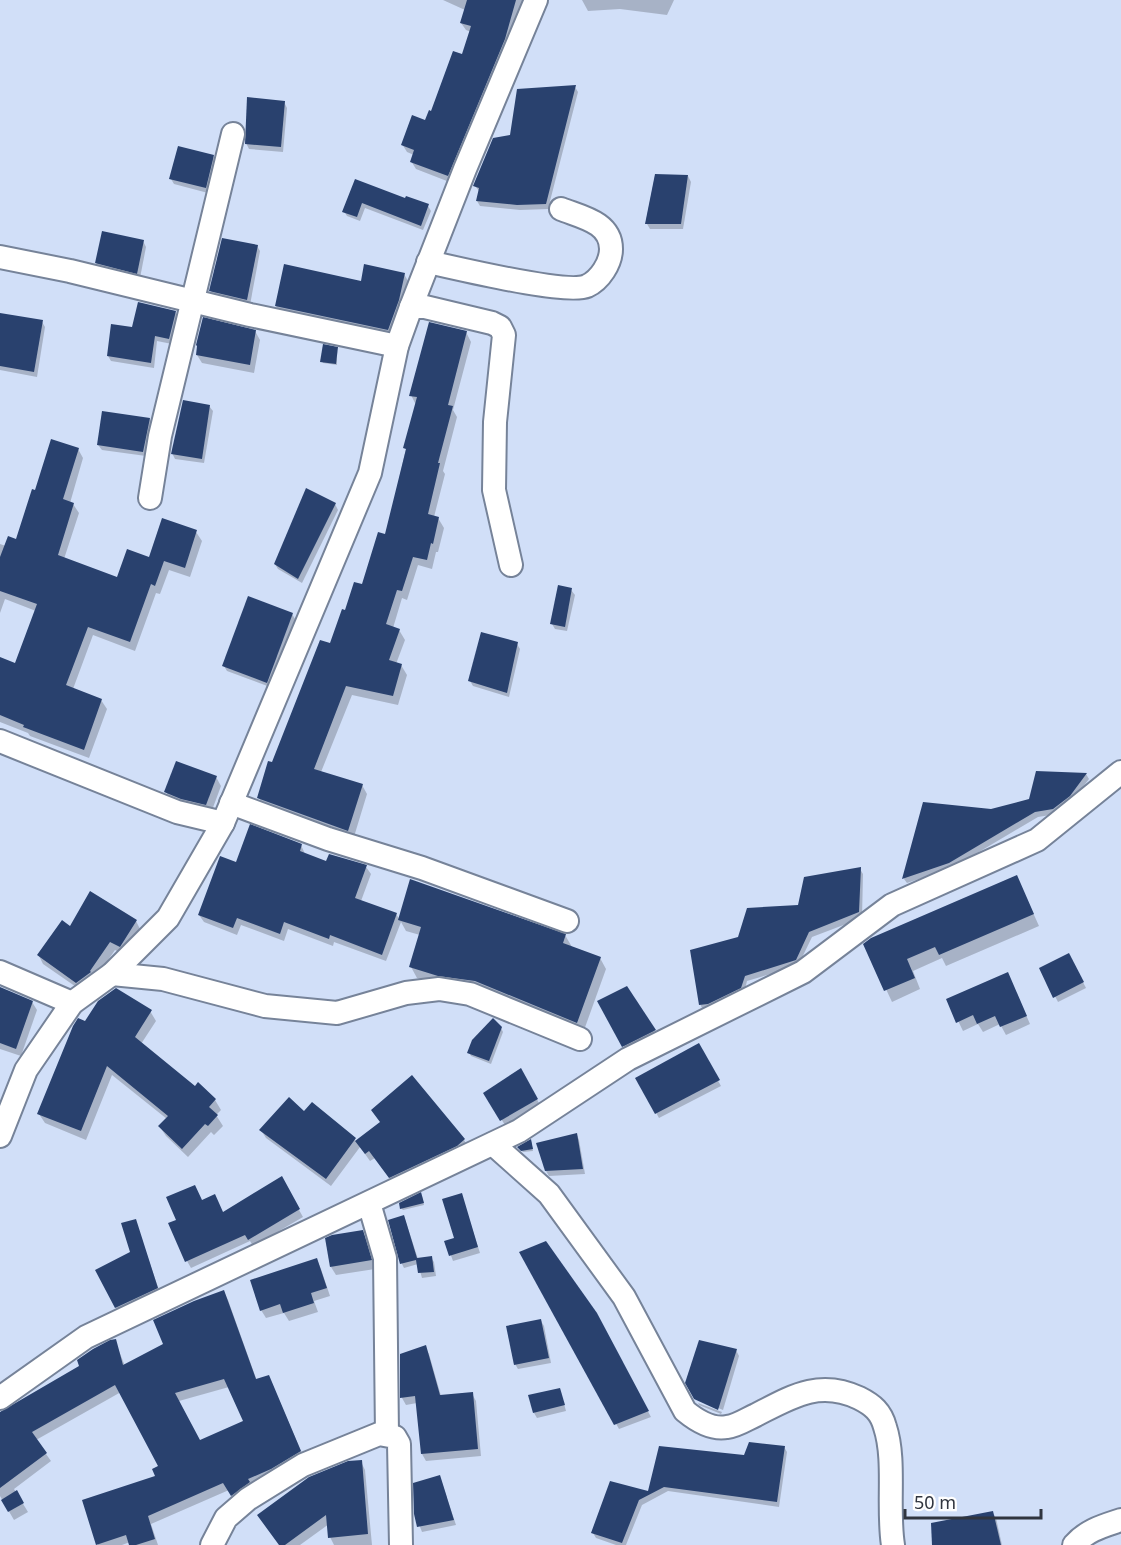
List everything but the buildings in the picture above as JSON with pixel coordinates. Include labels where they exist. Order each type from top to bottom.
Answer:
[{"type":"street","points":[[0,1136],[26,1070],[72,1003],[112,974],[168,918],[227,813],[369,473],[397,346],[465,169],[536,0]]},
{"type":"street","points":[[150,498],[160,436],[233,134]]},
{"type":"street","points":[[428,262],[547,286],[573,288],[587,286],[599,277],[608,263],[611,249],[608,235],[600,224],[561,209]]},
{"type":"street","points":[[0,257],[397,346]]},
{"type":"street","points":[[411,307],[425,307],[492,323],[500,327],[504,335],[495,422],[494,490],[511,565]]},
{"type":"street","points":[[0,741],[177,812],[227,813],[328,839],[422,868],[567,921]]},
{"type":"street","points":[[0,1398],[86,1337],[519,1131],[628,1059],[803,972],[892,905],[1037,840],[1121,772]]},
{"type":"street","points":[[0,972],[72,1003]]},
{"type":"street","points":[[112,974],[163,979],[266,1006],[337,1013],[406,993],[439,989],[470,994],[580,1039]]},
{"type":"street","points":[[493,1144],[556,1203],[624,1297],[686,1411],[696,1420],[726,1428],[739,1424],[788,1398],[824,1389],[847,1393],[878,1410],[886,1427],[889,1449],[890,1527],[893,1545]]},
{"type":"street","points":[[369,1203],[385,1257],[387,1435]]},
{"type":"street","points":[[212,1545],[226,1518],[248,1499],[303,1465],[379,1434],[395,1437],[399,1444],[401,1545]]},
{"type":"street","points":[[1074,1545],[1081,1537],[1095,1529],[1121,1521]]}]
